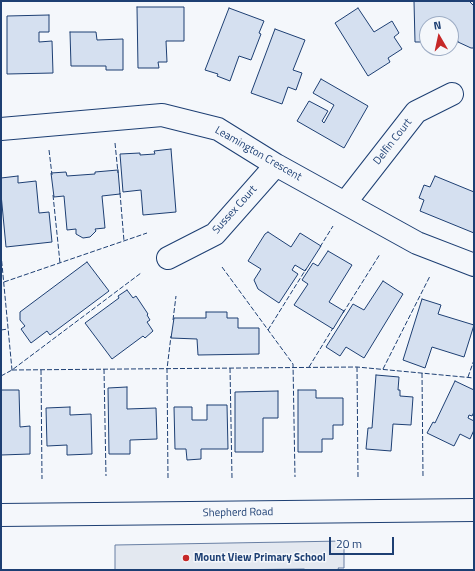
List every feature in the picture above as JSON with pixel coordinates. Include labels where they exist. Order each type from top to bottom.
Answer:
[{"type":"street","name":"Delfin Court","points":[[345,204],[416,112],[452,94]]},
{"type":"street","name":"Leamington Crescent","points":[[1,129],[162,115],[218,129],[345,204],[418,243],[474,265]]},
{"type":"street","name":"Sussex Court","points":[[168,258],[215,234],[276,164]]},
{"type":"street","name":"Shepherd Road","points":[[1,515],[474,510]]},
{"type":"shaded area","name":"Mount View Primary School","points":[[344,541],[344,568],[338,568],[339,570],[115,570],[115,545]]},
{"type":"building","points":[[414,1],[469,1],[474,6],[474,48],[459,42],[459,16],[419,16],[419,42],[415,42]]},
{"type":"building","points":[[137,7],[184,7],[184,41],[166,41],[167,62],[158,62],[159,68],[138,68]]},
{"type":"building","points":[[229,8],[264,21],[259,33],[261,34],[251,60],[239,56],[230,81],[217,76],[218,74],[205,70]]},
{"type":"building","points":[[358,8],[374,32],[392,21],[399,33],[394,37],[402,49],[388,58],[390,62],[368,76],[335,23]]},
{"type":"building","points":[[49,15],[49,32],[39,32],[39,42],[52,41],[53,73],[7,74],[7,16]]},
{"type":"building","points":[[275,29],[305,40],[293,70],[302,73],[296,90],[288,87],[282,104],[251,93]]},
{"type":"building","points":[[70,32],[96,32],[97,40],[123,39],[123,70],[106,70],[106,66],[71,66]]},
{"type":"building","points":[[321,79],[368,106],[344,148],[297,121],[309,101],[328,111],[322,121],[324,123],[334,105],[313,93]]},
{"type":"building","points":[[171,149],[176,212],[143,215],[141,190],[123,192],[120,154],[155,154],[154,151]]},
{"type":"building","points":[[118,170],[120,194],[102,196],[105,228],[95,229],[96,231],[90,237],[83,238],[76,234],[76,229],[67,230],[64,196],[54,197],[51,173],[66,172],[67,176],[95,174],[95,172]]},
{"type":"building","points":[[18,176],[18,183],[36,181],[39,213],[49,212],[52,242],[6,247],[1,178]]},
{"type":"building","points":[[435,176],[474,192],[474,233],[420,211],[424,200],[419,198],[424,185],[430,187]]},
{"type":"building","points":[[268,232],[291,247],[300,233],[321,246],[305,271],[295,265],[292,270],[298,274],[279,303],[258,289],[254,280],[261,269],[248,261],[265,234]]},
{"type":"building","points":[[328,251],[352,265],[329,302],[344,311],[333,329],[294,305],[308,284],[302,280],[313,263],[318,266]]},
{"type":"building","points":[[87,262],[109,291],[50,335],[47,331],[31,343],[21,329],[25,326],[20,320],[20,312]]},
{"type":"building","points":[[383,281],[403,294],[364,358],[346,347],[340,356],[326,347],[353,304],[364,310]]},
{"type":"building","points":[[127,290],[133,298],[136,296],[148,314],[147,315],[150,320],[147,322],[153,331],[145,338],[143,336],[112,359],[85,323],[119,298],[118,296]]},
{"type":"building","points":[[422,299],[441,305],[438,314],[474,325],[464,357],[432,347],[425,368],[403,360]]},
{"type":"building","points":[[206,312],[227,312],[227,318],[238,318],[238,328],[259,328],[259,354],[198,355],[197,339],[171,338],[174,318],[206,318]]},
{"type":"building","points":[[376,375],[399,377],[398,390],[400,390],[400,396],[413,397],[411,425],[393,424],[391,451],[366,449],[368,428],[372,428]]},
{"type":"building","points":[[455,381],[474,390],[474,412],[472,416],[469,415],[468,418],[474,421],[474,430],[470,439],[460,434],[454,446],[427,433],[433,422],[435,423]]},
{"type":"building","points":[[127,387],[127,409],[156,408],[157,439],[130,440],[130,454],[109,454],[108,388]]},
{"type":"building","points":[[1,390],[19,390],[20,427],[30,426],[30,454],[1,455]]},
{"type":"building","points":[[298,390],[316,390],[316,398],[343,398],[343,425],[333,425],[333,439],[322,439],[322,452],[298,452]]},
{"type":"building","points":[[278,391],[278,418],[263,418],[263,452],[235,452],[235,392]]},
{"type":"building","points":[[207,405],[227,405],[228,449],[201,449],[201,459],[187,460],[186,449],[175,449],[174,407],[192,407],[192,420],[207,420]]},
{"type":"building","points":[[70,407],[70,415],[91,414],[92,454],[67,455],[67,445],[47,446],[46,408]]},
{"type":"fence","points":[[115,143],[118,173]]},
{"type":"fence","points":[[49,150],[52,175]]},
{"type":"fence","points":[[120,193],[124,241]]},
{"type":"fence","points":[[53,195],[60,263]]},
{"type":"fence","points":[[320,247],[333,226]]},
{"type":"fence","points":[[4,282],[147,233]]},
{"type":"fence","points":[[1,254],[12,370]]},
{"type":"fence","points":[[343,313],[380,254]]},
{"type":"fence","points":[[222,267],[293,364],[295,477]]},
{"type":"fence","points":[[268,330],[306,269]]},
{"type":"fence","points":[[1,376],[12,370],[141,273]]},
{"type":"fence","points":[[383,369],[430,276]]},
{"type":"fence","points":[[173,320],[176,296]]},
{"type":"fence","points":[[309,367],[333,328]]},
{"type":"fence","points":[[1,330],[8,329]]},
{"type":"fence","points":[[168,478],[167,369],[171,336]]},
{"type":"fence","points":[[468,377],[474,360]]},
{"type":"fence","points":[[357,367],[358,477]]},
{"type":"fence","points":[[12,370],[357,367],[474,378]]},
{"type":"fence","points":[[230,368],[232,478]]},
{"type":"fence","points":[[104,369],[106,476]]},
{"type":"fence","points":[[41,370],[42,479]]},
{"type":"fence","points":[[422,373],[423,476]]},
{"type":"place","name":"Mount View Primary School","points":[[186,558]]}]
